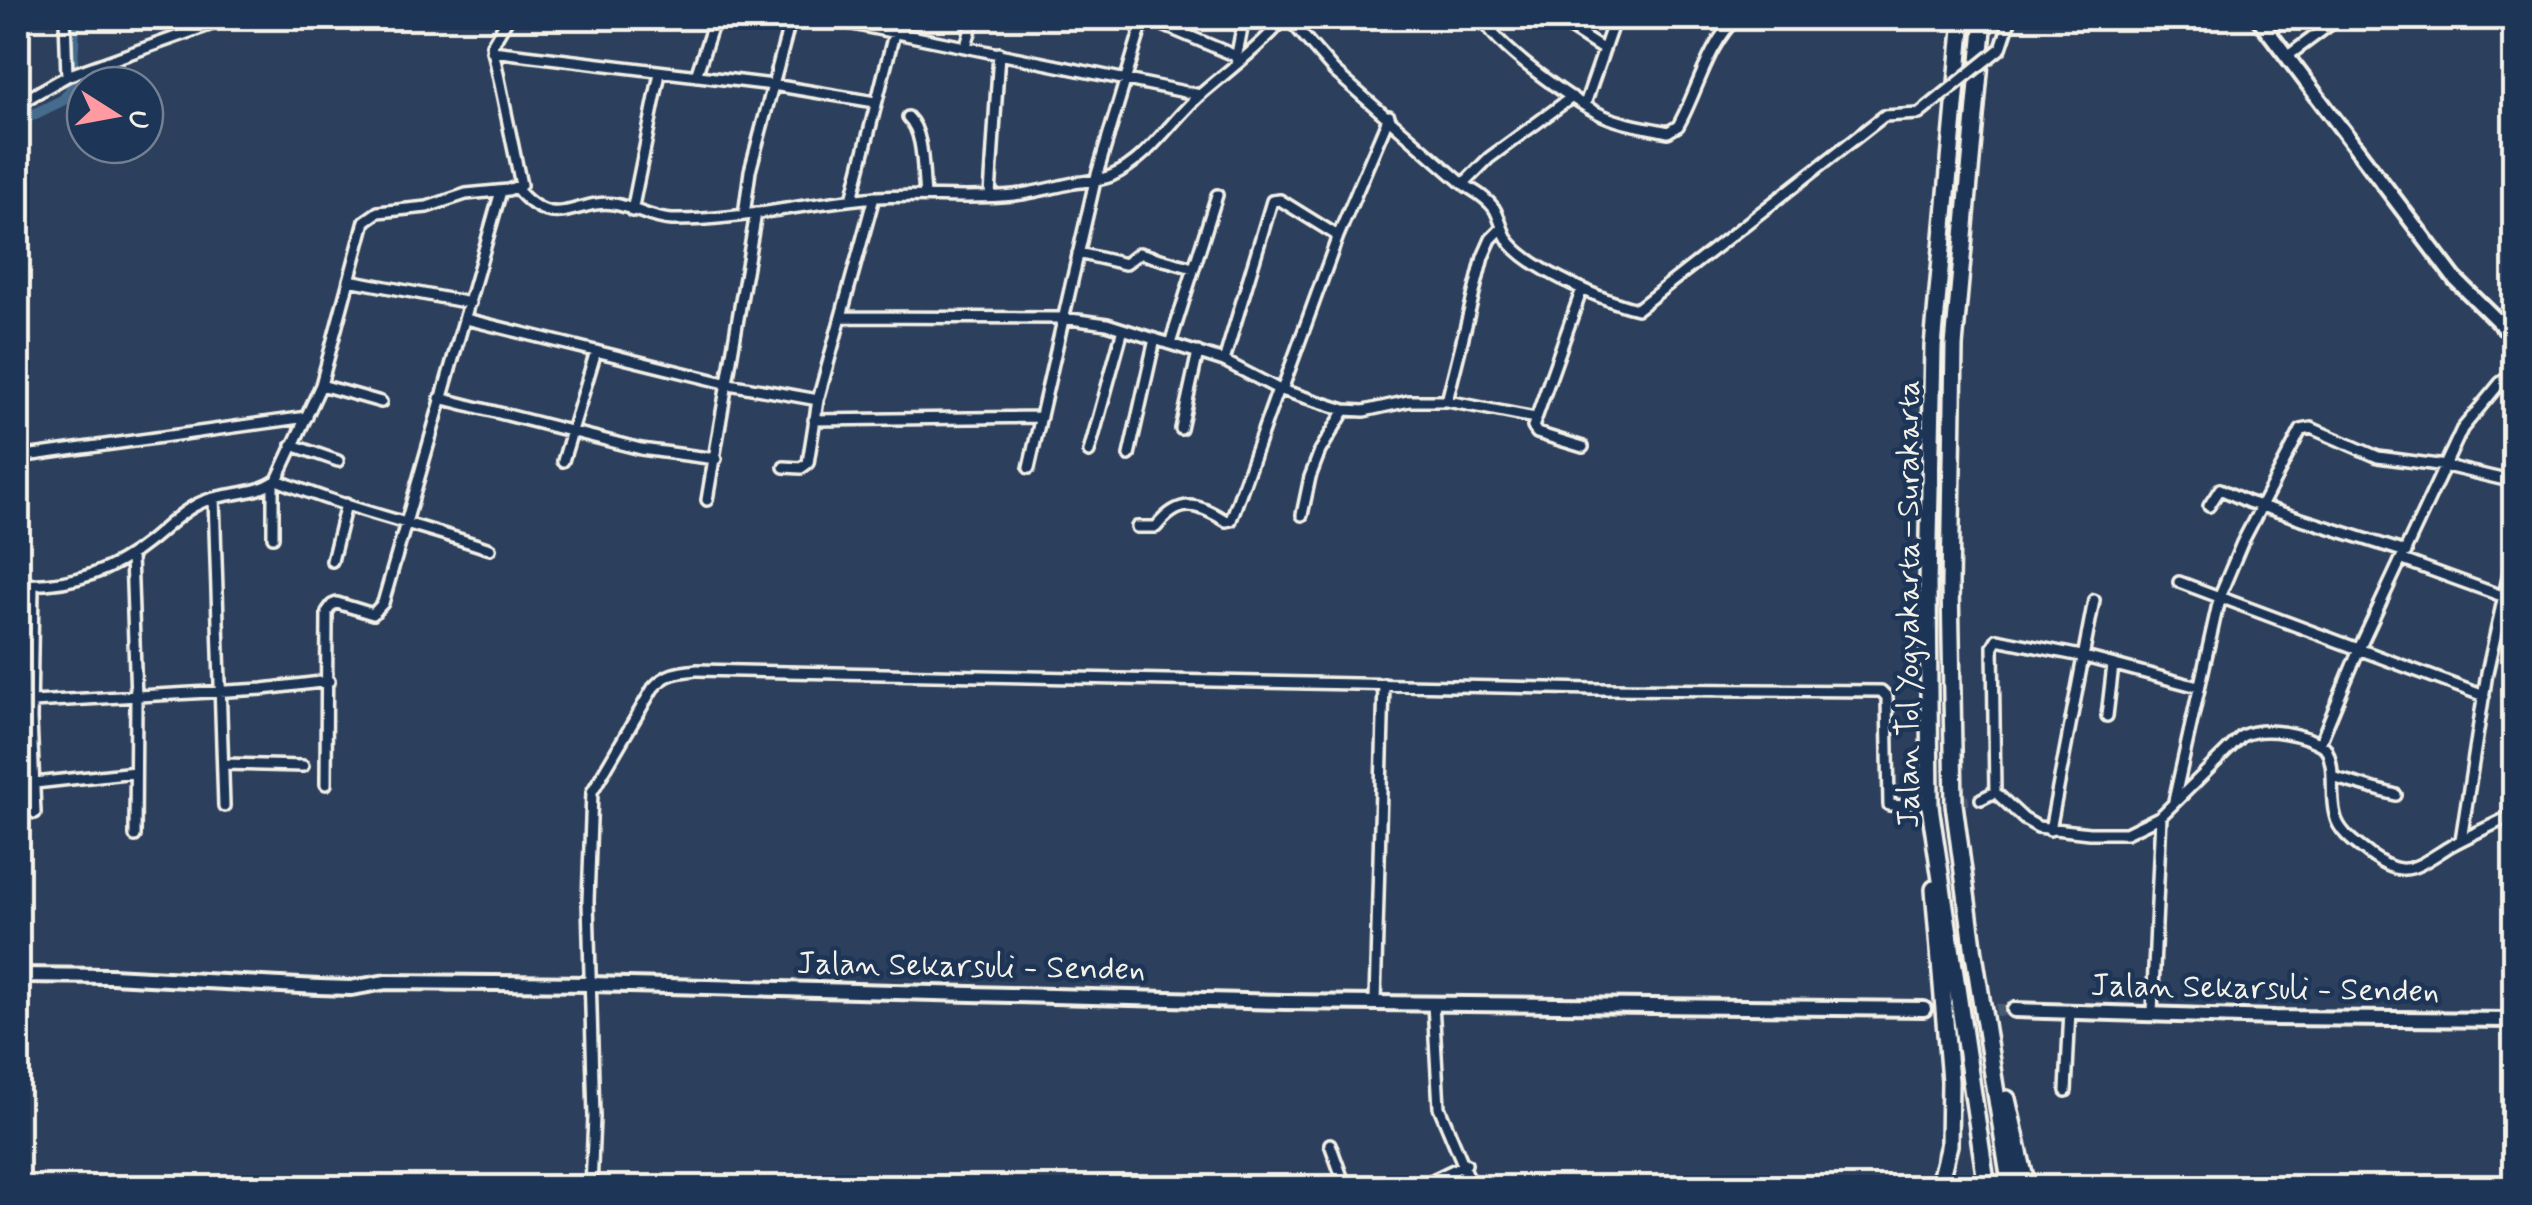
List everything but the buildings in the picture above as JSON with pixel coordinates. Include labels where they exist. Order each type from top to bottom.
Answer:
[{"type":"highway","name":"Jalan Tol Yogyakarta–Surakarta","points":[[1962,18],[1933,347],[1928,585],[1930,806],[1988,1188]]},
{"type":"highway","name":"Jalan Tol Yogyakarta–Surakarta","points":[[1984,18],[1954,346],[1950,585],[1954,804],[2011,1188]]},
{"type":"highway","points":[[1930,806],[1937,952],[1950,1081],[1949,1144],[1938,1188]]},
{"type":"highway","points":[[1974,954],[2027,1188]]},
{"type":"street","points":[[65,18],[67,65]]},
{"type":"street","points":[[98,65],[230,18]]},
{"type":"street","points":[[273,536],[275,482],[322,385],[360,229],[369,217],[386,211],[427,207],[466,194],[521,185],[492,51],[493,39],[508,18]]},
{"type":"street","points":[[696,76],[714,18]]},
{"type":"street","points":[[708,500],[729,384],[750,214],[750,171],[790,18]]},
{"type":"street","points":[[823,18],[1200,95]]},
{"type":"street","points":[[852,200],[898,18]]},
{"type":"street","points":[[966,46],[974,18]]},
{"type":"street","points":[[1029,468],[1095,181],[1145,18],[1237,60]]},
{"type":"street","points":[[1237,60],[1244,18]]},
{"type":"street","points":[[516,188],[534,204],[558,212],[606,203],[651,218],[675,220],[874,197],[1013,195],[1095,181],[1130,164],[1237,60],[1287,18],[1334,70],[1494,208],[1510,243],[1526,257],[1582,289],[1637,309],[1884,116],[1919,114],[2001,48],[2011,18]]},
{"type":"street","points":[[1483,18],[1509,47],[1572,96],[1605,116],[1672,132],[1690,105],[1726,30],[1737,18]]},
{"type":"street","points":[[1554,18],[1604,50]]},
{"type":"street","points":[[1586,104],[1616,18]]},
{"type":"street","points":[[2258,18],[2456,280],[2514,337]]},
{"type":"street","points":[[2289,55],[2339,18]]},
{"type":"street","points":[[492,51],[773,84],[876,102]]},
{"type":"street","points":[[990,196],[999,53]]},
{"type":"street","points":[[632,210],[660,73]]},
{"type":"street","points":[[18,104],[65,77]]},
{"type":"street","points":[[1463,184],[1489,158],[1572,96]]},
{"type":"street","points":[[1137,527],[1156,527],[1171,511],[1193,505],[1229,522],[1338,236],[1389,116]]},
{"type":"street","points":[[908,118],[918,134],[925,194]]},
{"type":"street","points":[[326,784],[329,607],[338,603],[373,614],[379,610],[501,190]]},
{"type":"street","points":[[1170,344],[1216,195]]},
{"type":"street","points":[[784,468],[807,465],[818,400],[874,197]]},
{"type":"street","points":[[1224,361],[1272,200],[1280,200],[1338,236]]},
{"type":"street","points":[[1448,401],[1485,251],[1502,228]]},
{"type":"street","points":[[1078,253],[1124,264],[1139,253],[1192,268]]},
{"type":"street","points":[[349,280],[470,303]]},
{"type":"street","points":[[1582,289],[1533,428],[1537,433],[1583,447]]},
{"type":"street","points":[[466,318],[729,384],[818,400]]},
{"type":"street","points":[[843,318],[1063,318],[1123,328],[1198,352],[1280,390],[1345,410],[1364,412],[1408,401],[1448,401],[1535,418]]},
{"type":"street","points":[[1089,452],[1123,328]]},
{"type":"street","points":[[1129,456],[1155,338]]},
{"type":"street","points":[[562,461],[596,351]]},
{"type":"street","points":[[1181,429],[1198,352]]},
{"type":"street","points":[[2320,742],[2358,650],[2462,429],[2514,373]]},
{"type":"street","points":[[322,385],[380,402]]},
{"type":"street","points":[[440,398],[641,449],[716,459]]},
{"type":"street","points":[[1302,515],[1320,451],[1345,410]]},
{"type":"street","points":[[18,457],[307,417]]},
{"type":"street","points":[[814,420],[1041,417]]},
{"type":"street","points":[[2174,803],[2220,596],[2260,506],[2301,430],[2306,428],[2378,457],[2446,466],[2514,482]]},
{"type":"street","points":[[292,445],[338,461]]},
{"type":"street","points":[[18,584],[71,582],[106,570],[131,556],[190,508],[275,482],[490,548]]},
{"type":"street","points":[[2208,506],[2220,489],[2502,596]]},
{"type":"street","points":[[214,498],[224,806]]},
{"type":"street","points":[[332,561],[346,504]]},
{"type":"street","points":[[2462,840],[2484,696],[2514,550]]},
{"type":"street","points":[[131,556],[135,836]]},
{"type":"street","points":[[2178,582],[2484,696]]},
{"type":"street","points":[[33,585],[31,719],[36,813]]},
{"type":"street","points":[[2050,830],[2094,600]]},
{"type":"street","points":[[2198,687],[1997,639],[1992,646],[1995,792],[2030,824],[2050,830],[2126,833],[2161,816],[2250,732],[2271,732],[2320,742],[2328,751],[2333,809],[2340,828],[2390,868],[2404,870],[2424,865],[2462,840],[2514,814]]},
{"type":"street","points":[[2108,716],[2114,664]]},
{"type":"street","points":[[591,1188],[594,1116],[588,901],[592,792],[638,712],[665,676],[697,670],[1881,691],[1887,697],[1889,805],[1906,806]]},
{"type":"street","points":[[32,702],[136,698],[329,681]]},
{"type":"street","points":[[1374,1002],[1384,684]]},
{"type":"street","points":[[18,720],[31,719]]},
{"type":"street","points":[[223,764],[303,766]]},
{"type":"street","points":[[35,782],[135,772]]},
{"type":"street","points":[[2332,777],[2396,796]]},
{"type":"street","points":[[1981,799],[1995,792]]},
{"type":"street","points":[[2152,1012],[2161,816]]},
{"type":"street","name":"Jalan Sekarsuli - Senden","points":[[18,975],[111,976],[319,988],[386,982],[590,984],[1433,1004],[1924,1008]]},
{"type":"street","points":[[1433,1004],[1436,1096],[1474,1188]]},
{"type":"street","name":"Jalan Sekarsuli - Senden","points":[[2014,1010],[2514,1020]]},
{"type":"street","points":[[2066,1091],[2070,1010]]},
{"type":"street","points":[[1330,1144],[1346,1188]]},
{"type":"street","points":[[1416,1188],[1466,1164]]},
{"type":"waterway","points":[[18,122],[63,100],[71,90],[75,18]]},
{"type":"tunnel","points":[[1906,806],[1981,799]]},
{"type":"tunnel","points":[[1924,1009],[2014,1010]]}]
